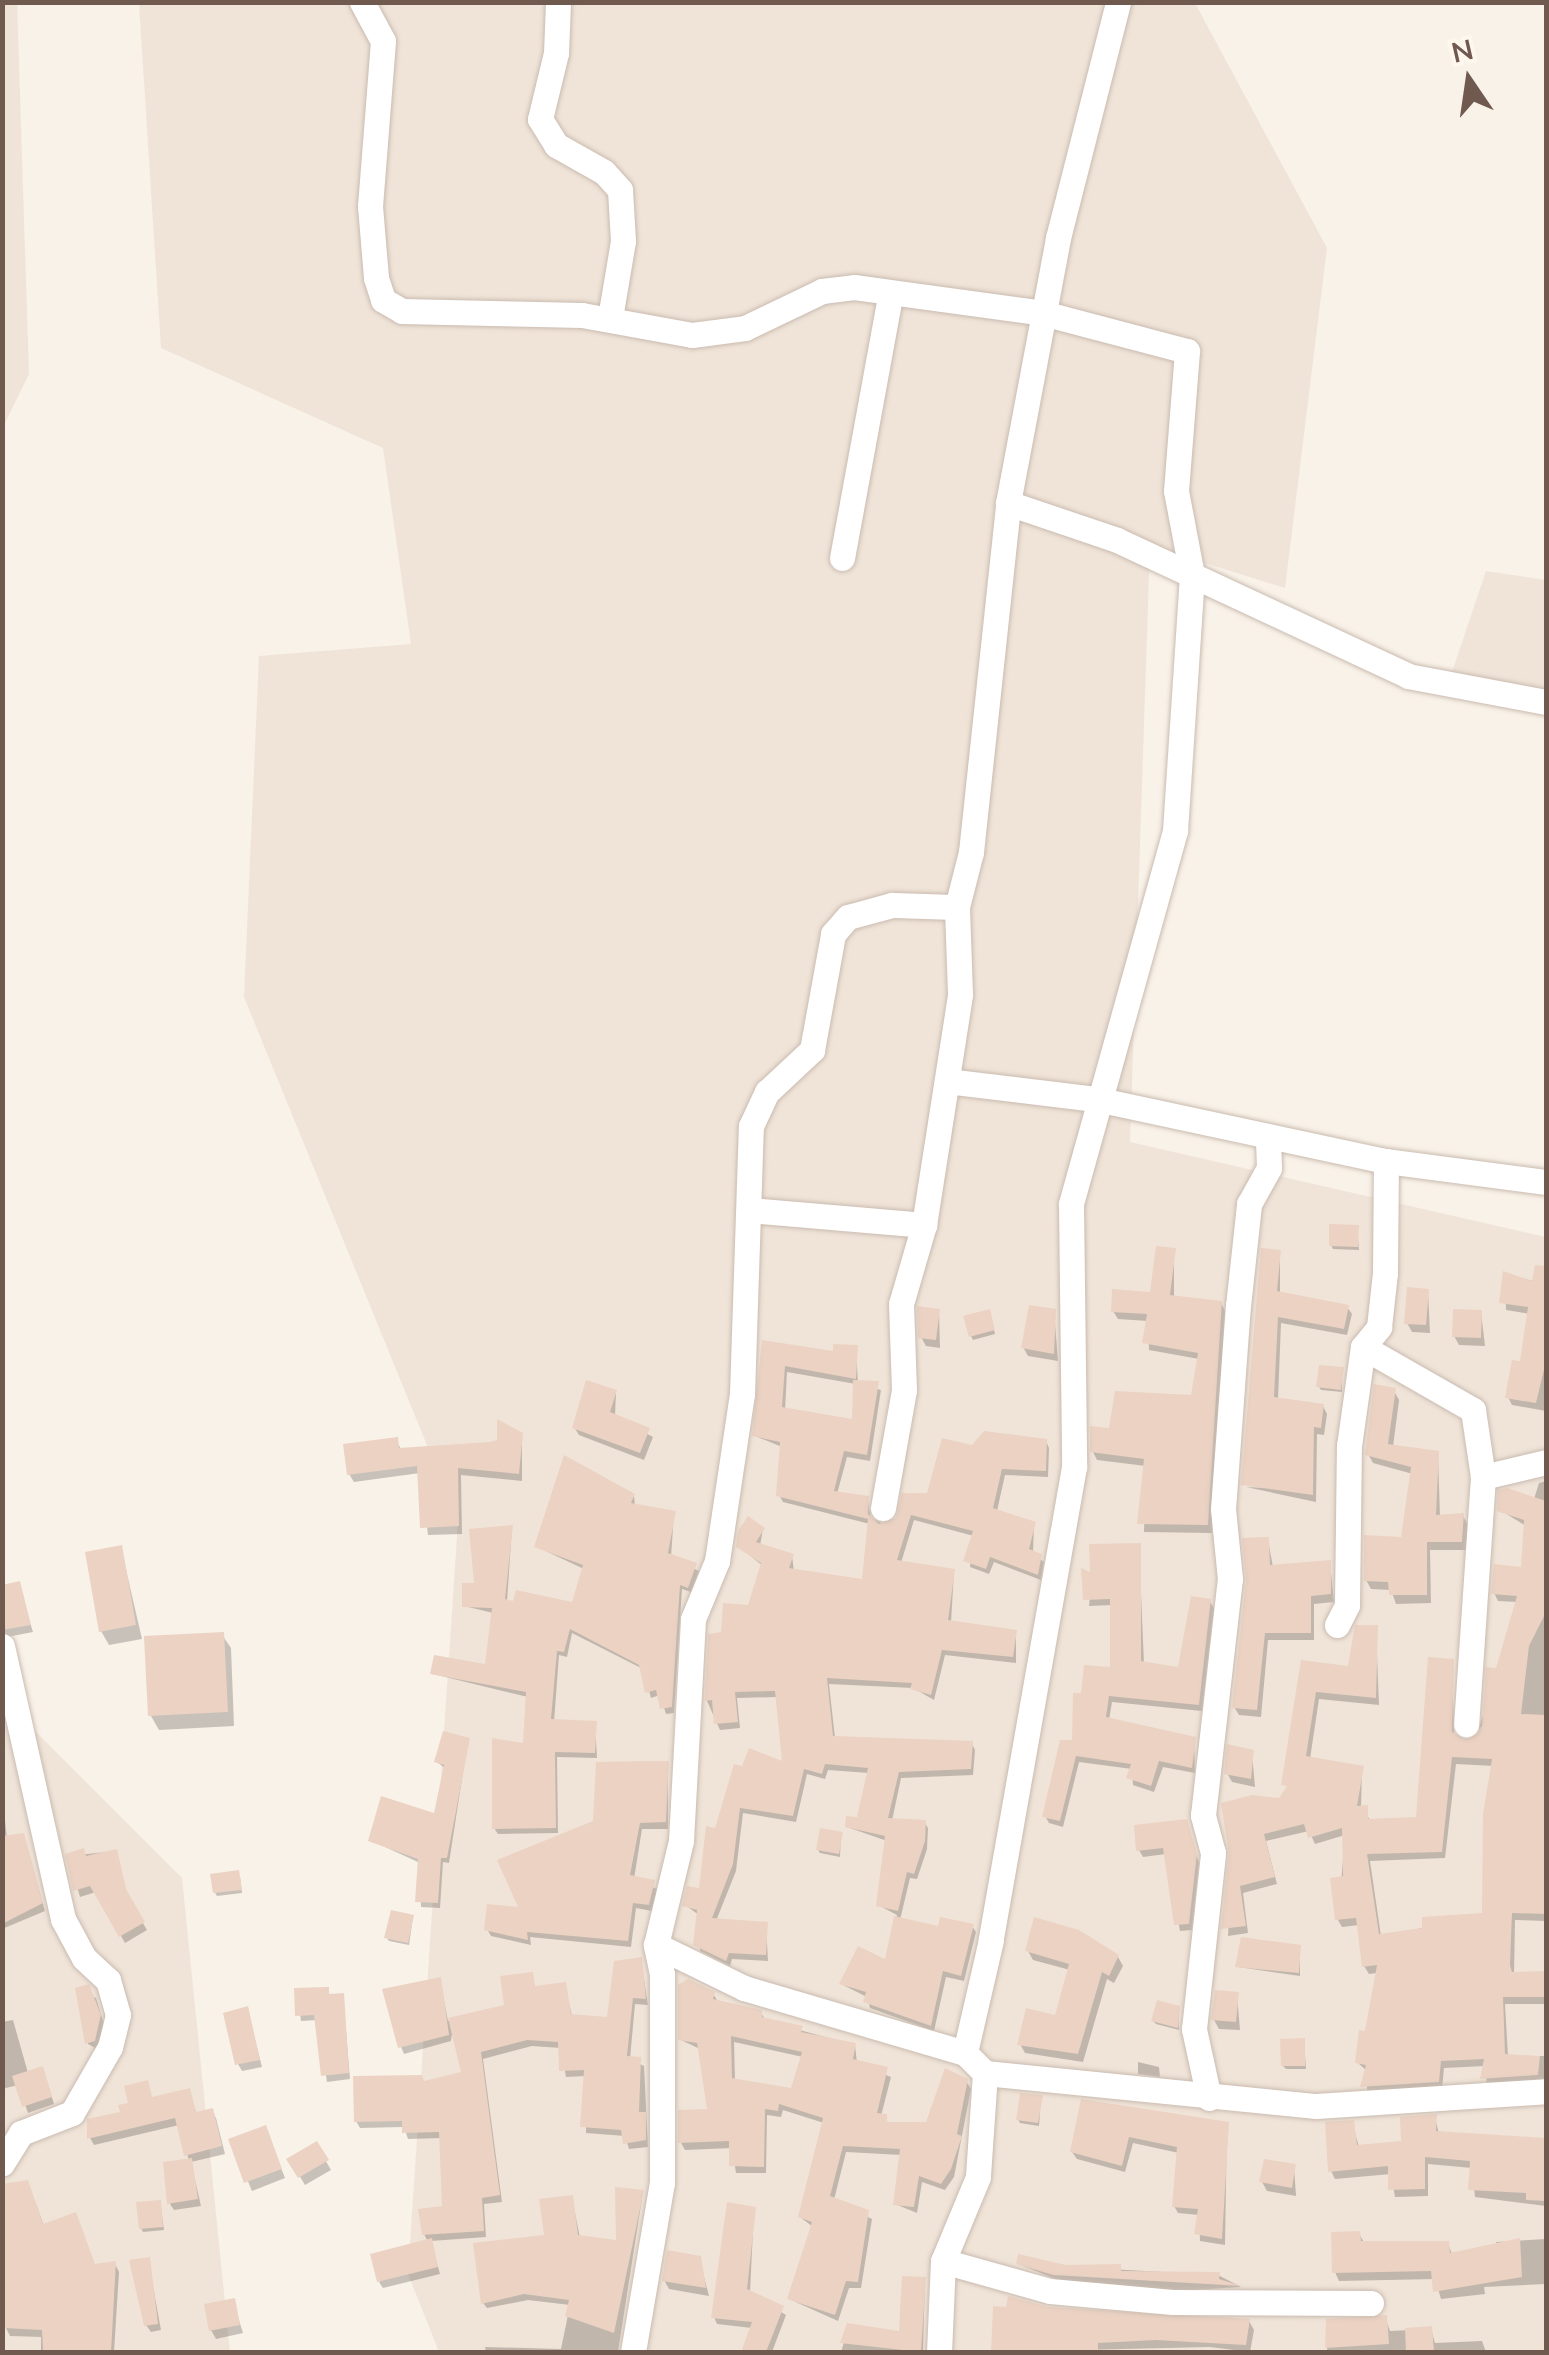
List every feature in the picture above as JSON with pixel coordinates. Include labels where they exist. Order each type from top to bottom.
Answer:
[{"type":"street","points":[[362,2],[383,41],[370,206],[384,300],[402,311],[610,318],[692,335],[723,333],[843,286],[890,296],[1043,313],[1187,351],[1176,491],[1192,575],[1175,832],[1096,1099],[1070,1204],[1074,1467],[991,1940],[965,2053]]},
{"type":"street","points":[[558,2],[556,52],[540,119],[556,145],[604,172],[620,190],[623,241],[610,318]]},
{"type":"street","points":[[883,1508],[904,1390],[901,1304],[924,1225],[960,994],[957,907],[972,852],[1008,504],[1043,313],[1118,2]]},
{"type":"street","points":[[842,558],[890,296]]},
{"type":"street","points":[[1008,504],[1117,540],[1408,676],[1546,702]]},
{"type":"street","points":[[633,2352],[662,2183],[662,1974],[656,1945],[680,1842],[693,1619],[717,1561],[742,1394],[757,1106],[799,1066],[818,1037],[833,934],[866,908],[957,907]]},
{"type":"street","points":[[947,1081],[1096,1099],[1386,1162],[1546,1182]]},
{"type":"street","points":[[1209,2098],[1194,2029],[1213,1853],[1203,1815],[1230,1579],[1223,1508],[1238,1306],[1249,1204],[1268,1168],[1268,1136]]},
{"type":"street","points":[[1336,1625],[1347,1605],[1349,1446],[1364,1347],[1379,1327],[1386,1162]]},
{"type":"street","points":[[750,1210],[924,1225]]},
{"type":"street","points":[[1364,1347],[1473,1410],[1483,1477],[1466,1724]]},
{"type":"street","points":[[1483,1477],[1546,1462]]},
{"type":"street","points":[[2,1646],[63,1919],[84,1958],[108,1980],[118,2015],[110,2047],[72,2114],[20,2133],[2,2164]]},
{"type":"street","points":[[656,1945],[744,1988],[965,2053],[985,2072],[1316,2106],[1546,2091]]},
{"type":"street","points":[[939,2352],[943,2261],[978,2177],[985,2072]]},
{"type":"street","points":[[943,2261],[1082,2294],[1266,2306],[1371,2304]]},
{"type":"shaded area","points":[[17,2],[29,374],[3,427],[2,3]]},
{"type":"shaded area","points":[[139,3],[1195,3],[1327,248],[1285,588],[1150,546],[1130,1142],[1546,1237],[1546,2352],[439,2352],[408,2274],[458,1521],[244,997],[259,656],[411,644],[383,448],[161,348]]},
{"type":"shaded area","points":[[1486,571],[1546,580],[1546,705],[1452,672]]},
{"type":"shaded area","points":[[2,1698],[182,1878],[230,2352],[3,2352]]},
{"type":"building","points":[[1329,1224],[1359,1225],[1358,1247],[1329,1246]]},
{"type":"building","points":[[1156,1246],[1176,1248],[1170,1295],[1222,1301],[1208,1525],[1137,1524],[1144,1459],[1090,1452],[1090,1426],[1109,1428],[1115,1391],[1191,1395],[1198,1353],[1142,1343],[1147,1314],[1111,1312],[1112,1289],[1150,1292]]},
{"type":"building","points":[[1261,1248],[1281,1250],[1277,1291],[1349,1305],[1344,1329],[1278,1317],[1274,1397],[1324,1404],[1321,1428],[1314,1427],[1313,1495],[1241,1485]]},
{"type":"building","points":[[1535,1265],[1546,1266],[1546,1361],[1536,1403],[1505,1398],[1512,1360],[1520,1361],[1528,1307],[1499,1303],[1503,1271],[1532,1281]]},
{"type":"building","points":[[1407,1287],[1429,1289],[1426,1325],[1404,1324]]},
{"type":"building","points":[[1029,1305],[1056,1309],[1054,1354],[1021,1348]]},
{"type":"building","points":[[917,1306],[940,1309],[936,1340],[918,1338]]},
{"type":"building","points":[[990,1309],[995,1330],[969,1337],[963,1316]]},
{"type":"building","points":[[1453,1309],[1482,1310],[1481,1338],[1452,1337]]},
{"type":"building","points":[[762,1340],[833,1351],[833,1344],[858,1345],[856,1379],[785,1366],[782,1407],[852,1419],[853,1380],[879,1381],[867,1455],[844,1451],[834,1491],[869,1496],[868,1514],[879,1524],[896,1518],[902,1493],[927,1493],[942,1438],[972,1445],[984,1431],[1047,1439],[1046,1471],[1002,1469],[993,1508],[1036,1522],[1029,1549],[1042,1554],[1038,1575],[990,1557],[986,1569],[963,1561],[973,1531],[911,1515],[897,1560],[955,1569],[948,1620],[1017,1630],[1013,1657],[942,1650],[931,1695],[910,1689],[912,1683],[827,1678],[833,1736],[973,1741],[971,1769],[899,1772],[888,1818],[926,1820],[925,1841],[914,1874],[907,1872],[898,1911],[876,1906],[885,1836],[845,1827],[846,1816],[857,1817],[868,1768],[825,1764],[822,1774],[804,1769],[793,1816],[740,1808],[733,1864],[712,1918],[768,1922],[766,1955],[729,1953],[726,1961],[693,1945],[697,1910],[682,1906],[687,1886],[699,1888],[706,1826],[715,1828],[734,1764],[742,1766],[749,1748],[782,1761],[775,1691],[735,1692],[738,1722],[714,1724],[712,1700],[705,1701],[708,1634],[721,1632],[723,1603],[748,1605],[761,1563],[736,1547],[738,1531],[748,1516],[765,1528],[756,1542],[794,1554],[789,1568],[862,1579],[868,1519],[776,1496],[780,1442],[752,1436]]},
{"type":"building","points":[[1319,1365],[1344,1367],[1341,1390],[1316,1387]]},
{"type":"building","points":[[586,1380],[617,1390],[610,1412],[650,1428],[640,1453],[572,1428]]},
{"type":"building","points":[[1374,1384],[1396,1388],[1388,1444],[1439,1451],[1436,1515],[1464,1513],[1462,1542],[1427,1542],[1427,1595],[1389,1595],[1388,1582],[1364,1581],[1364,1535],[1401,1537],[1411,1467],[1365,1455]]},
{"type":"building","points":[[497,1419],[523,1433],[519,1474],[458,1468],[459,1526],[420,1528],[417,1466],[347,1475],[343,1444],[398,1437],[399,1448],[490,1442],[497,1440]]},
{"type":"building","points":[[564,1455],[635,1494],[631,1503],[676,1511],[668,1553],[697,1563],[688,1588],[680,1585],[672,1707],[660,1709],[656,1690],[645,1693],[639,1665],[570,1629],[564,1652],[557,1651],[551,1719],[597,1721],[595,1753],[555,1752],[556,1828],[492,1829],[492,1738],[523,1743],[526,1692],[430,1674],[434,1655],[485,1664],[492,1608],[462,1607],[462,1583],[474,1583],[469,1529],[513,1525],[505,1599],[513,1601],[516,1590],[572,1602],[583,1565],[534,1547]]},
{"type":"building","points":[[1507,1488],[1546,1501],[1546,1612],[1529,1646],[1521,1714],[1546,1715],[1546,1914],[1512,1913],[1510,1965],[1512,1972],[1546,1971],[1546,1997],[1503,1997],[1505,2054],[1540,2056],[1538,2075],[1480,2079],[1484,2059],[1441,2061],[1439,2082],[1360,2087],[1366,2065],[1355,2063],[1359,2030],[1365,2031],[1377,1965],[1362,1967],[1356,1918],[1335,1920],[1330,1878],[1343,1876],[1342,1828],[1308,1838],[1304,1824],[1264,1834],[1275,1877],[1240,1886],[1246,1926],[1221,1929],[1229,1854],[1221,1803],[1252,1795],[1279,1798],[1287,1786],[1281,1785],[1301,1660],[1348,1666],[1355,1625],[1378,1625],[1376,1698],[1316,1692],[1306,1756],[1364,1766],[1357,1806],[1368,1805],[1368,1819],[1416,1817],[1428,1657],[1454,1659],[1452,1732],[1466,1740],[1482,1726],[1486,1667],[1496,1668],[1517,1596],[1491,1594],[1494,1564],[1521,1567],[1524,1520],[1497,1511],[1498,1490]],"holes":[[[1452,1757],[1492,1759],[1483,1814],[1482,1913],[1422,1917],[1422,1928],[1379,1934],[1367,1854],[1442,1852]]]},
{"type":"building","points":[[1269,1537],[1270,1565],[1331,1560],[1331,1594],[1311,1596],[1311,1633],[1265,1633],[1257,1710],[1232,1708],[1246,1580],[1242,1538]]},
{"type":"building","points":[[1141,1543],[1141,1661],[1178,1667],[1191,1596],[1211,1599],[1199,1705],[1109,1696],[1106,1717],[1196,1737],[1192,1768],[1159,1761],[1151,1786],[1126,1778],[1131,1764],[1076,1756],[1060,1821],[1042,1817],[1060,1740],[1072,1740],[1073,1693],[1081,1693],[1084,1665],[1110,1667],[1110,1599],[1083,1600],[1081,1568],[1090,1572],[1089,1544]]},
{"type":"building","points":[[122,1545],[136,1625],[99,1632],[85,1552]]},
{"type":"building","points":[[20,1581],[31,1625],[2,1630],[2,1585]]},
{"type":"building","points":[[224,1632],[228,1712],[148,1716],[144,1636]]},
{"type":"building","points":[[443,1731],[470,1738],[447,1858],[441,1858],[438,1903],[415,1902],[418,1859],[368,1841],[381,1796],[434,1813],[444,1765],[434,1762]]},
{"type":"building","points":[[1227,1744],[1254,1750],[1251,1779],[1224,1774]]},
{"type":"building","points":[[669,1761],[666,1822],[640,1823],[630,1875],[655,1880],[649,1905],[633,1903],[628,1941],[527,1932],[528,1940],[484,1930],[487,1904],[518,1907],[497,1860],[593,1821],[596,1762]]},
{"type":"building","points":[[1187,1819],[1197,1854],[1189,1924],[1174,1925],[1163,1848],[1136,1851],[1134,1825]]},
{"type":"building","points":[[820,1828],[843,1832],[839,1854],[816,1850]]},
{"type":"building","points":[[24,1833],[43,1903],[2,1924],[2,1836]]},
{"type":"building","points":[[84,1848],[86,1856],[117,1849],[126,1889],[145,1922],[119,1937],[90,1886],[73,1891],[65,1854]]},
{"type":"building","points":[[239,1870],[242,1890],[213,1893],[210,1874]]},
{"type":"building","points":[[391,1910],[414,1915],[408,1943],[384,1938]]},
{"type":"building","points":[[894,1916],[938,1926],[940,1917],[974,1924],[961,1976],[943,1971],[931,2026],[863,2002],[866,1992],[839,1984],[858,1946],[885,1959]]},
{"type":"building","points":[[1034,1917],[1079,1930],[1119,1955],[1109,1976],[1102,1972],[1078,2054],[1017,2045],[1026,2008],[1055,2015],[1069,1964],[1025,1951]]},
{"type":"building","points":[[1241,1937],[1301,1945],[1299,1973],[1235,1967]]},
{"type":"building","points":[[642,1957],[646,1999],[633,1998],[627,2056],[641,2057],[639,2112],[646,2112],[646,2140],[623,2144],[621,2130],[580,2127],[584,2070],[559,2071],[558,2042],[527,2040],[481,2052],[500,2195],[482,2198],[484,2231],[422,2235],[418,2209],[442,2206],[439,2132],[402,2133],[402,2121],[354,2122],[353,2076],[422,2075],[424,2081],[461,2072],[448,2018],[504,2005],[500,1976],[533,1972],[535,1986],[566,1982],[571,2014],[607,2017],[614,1961]]},
{"type":"building","points":[[441,1977],[449,2035],[398,2048],[382,1989]]},
{"type":"building","points":[[688,1979],[715,1992],[713,1999],[762,2010],[762,2017],[803,2026],[801,2032],[856,2043],[853,2059],[888,2067],[877,2113],[887,2114],[887,2122],[926,2122],[945,2068],[968,2079],[957,2134],[962,2136],[951,2169],[941,2184],[919,2176],[914,2207],[893,2205],[900,2149],[843,2146],[830,2196],[869,2210],[858,2282],[846,2281],[835,2315],[787,2299],[812,2222],[798,2217],[823,2118],[779,2104],[778,2111],[765,2109],[764,2167],[729,2166],[729,2141],[678,2143],[678,2110],[707,2109],[697,2043],[678,2040],[678,1985]],"holes":[[[731,2036],[802,2052],[791,2088],[732,2078]]]},
{"type":"building","points":[[89,1984],[101,2015],[95,2041],[85,2044],[75,1988]]},
{"type":"building","points":[[329,1987],[329,1994],[344,1993],[349,2073],[321,2076],[314,2015],[295,2016],[294,1988]]},
{"type":"building","points":[[1215,1990],[1239,1992],[1236,2022],[1211,2020]]},
{"type":"building","points":[[1157,2000],[1180,2006],[1178,2028],[1151,2021]]},
{"type":"building","points":[[248,2006],[260,2060],[235,2065],[223,2013]]},
{"type":"building","points":[[1305,2038],[1305,2066],[1281,2066],[1280,2039]]},
{"type":"building","points":[[43,2066],[52,2097],[22,2107],[12,2076]]},
{"type":"building","points":[[148,2080],[152,2097],[190,2088],[196,2112],[213,2108],[222,2146],[184,2156],[175,2118],[87,2139],[87,2119],[120,2112],[118,2105],[128,2103],[124,2086]]},
{"type":"building","points":[[1020,2093],[1043,2095],[1038,2123],[1016,2120]]},
{"type":"building","points":[[1081,2099],[1229,2122],[1222,2239],[1194,2234],[1198,2209],[1172,2207],[1177,2147],[1129,2137],[1122,2166],[1070,2152]]},
{"type":"building","points":[[1437,2114],[1436,2131],[1546,2138],[1546,2201],[1526,2200],[1526,2193],[1468,2190],[1470,2161],[1425,2157],[1425,2189],[1388,2190],[1388,2166],[1328,2172],[1325,2122],[1354,2120],[1357,2145],[1401,2141],[1400,2117]]},
{"type":"building","points":[[266,2125],[282,2169],[244,2183],[228,2139]]},
{"type":"building","points":[[317,2141],[329,2160],[298,2178],[286,2159]]},
{"type":"building","points":[[192,2158],[198,2199],[167,2204],[163,2162]]},
{"type":"building","points":[[1264,2159],[1296,2164],[1292,2188],[1259,2182]]},
{"type":"building","points":[[28,2180],[43,2224],[76,2212],[95,2264],[116,2261],[111,2352],[43,2350],[42,2330],[3,2328],[2,2184]]},
{"type":"building","points":[[615,2187],[644,2190],[614,2333],[565,2316],[569,2300],[524,2294],[481,2304],[473,2243],[544,2235],[539,2199],[573,2195],[578,2235],[616,2240]]},
{"type":"building","points":[[161,2200],[163,2227],[139,2229],[136,2202]]},
{"type":"building","points":[[727,2202],[756,2207],[747,2289],[784,2306],[766,2352],[741,2352],[752,2322],[711,2318]]},
{"type":"building","points":[[1360,2231],[1361,2241],[1449,2241],[1450,2253],[1520,2238],[1522,2277],[1433,2292],[1431,2271],[1332,2273],[1331,2232]]},
{"type":"building","points":[[432,2238],[438,2267],[377,2282],[370,2254]]},
{"type":"building","points":[[667,2250],[701,2256],[706,2288],[662,2281]]},
{"type":"building","points":[[1018,2254],[1066,2265],[1121,2264],[1121,2271],[1220,2272],[1219,2279],[1241,2286],[1053,2275],[1016,2264]]},
{"type":"building","points":[[150,2257],[158,2324],[144,2326],[129,2260]]},
{"type":"building","points":[[902,2276],[926,2277],[921,2352],[840,2343],[847,2323],[899,2331]]},
{"type":"building","points":[[1008,2296],[1048,2307],[1250,2319],[1246,2345],[1156,2340],[1098,2343],[1098,2351],[991,2352],[993,2306],[1006,2307]]},
{"type":"building","points":[[235,2298],[240,2325],[209,2331],[204,2304]]},
{"type":"building","points":[[1387,2315],[1389,2344],[1325,2348],[1326,2319]]},
{"type":"building","points":[[1432,2326],[1434,2352],[1406,2352],[1405,2328]]}]
